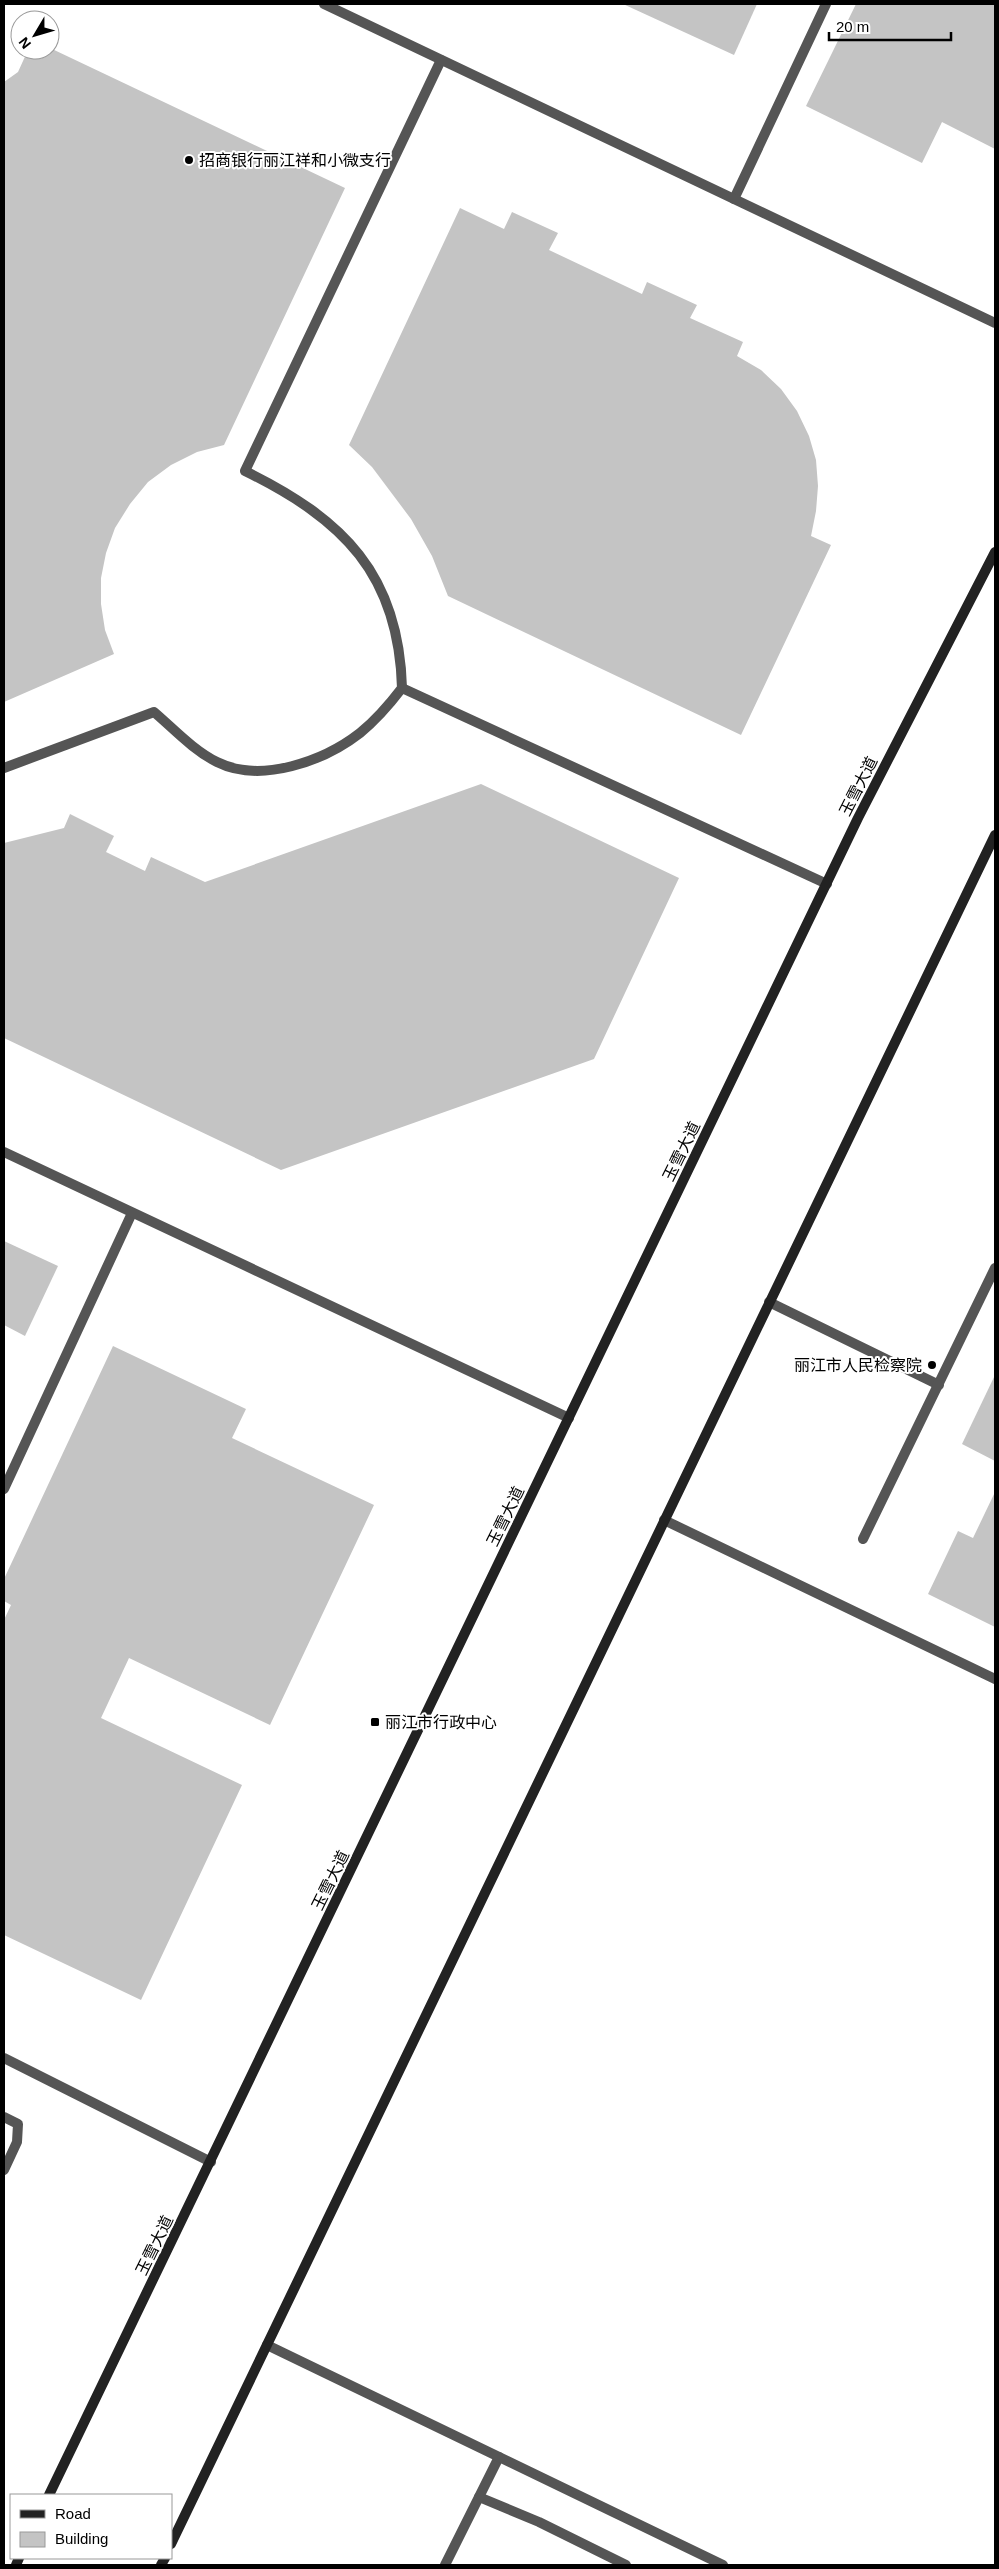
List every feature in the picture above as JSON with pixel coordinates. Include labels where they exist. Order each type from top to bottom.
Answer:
[{"type":"main road","name":"玉雪大道","points":[[49,2494],[827,884],[995,552]]},
{"type":"main road","points":[[172,2542],[995,835]]},
{"type":"street","points":[[324,4],[995,323]]},
{"type":"street","points":[[734,199],[826,4]]},
{"type":"street","points":[[4,768],[154,712],[199,751],[218,762],[239,769],[260,771],[285,767],[331,750],[359,734],[382,713],[402,688],[401,655],[394,623],[384,592],[367,565],[348,540],[324,518],[277,487],[245,471],[442,60]]},
{"type":"street","points":[[402,688],[827,884]]},
{"type":"street","points":[[4,1152],[569,1418]]},
{"type":"street","points":[[4,1489],[132,1213]]},
{"type":"street","points":[[863,1540],[995,1268]]},
{"type":"street","points":[[769,1302],[938,1385]]},
{"type":"street","points":[[664,1520],[995,1678]]},
{"type":"street","points":[[4,2058],[210,2162]]},
{"type":"street","points":[[4,2118],[18,2124],[17,2142],[4,2170]]},
{"type":"street","points":[[267,2345],[723,2565]]},
{"type":"street","points":[[445,2565],[499,2457]]},
{"type":"street","points":[[479,2497],[539,2522],[626,2565]]},
{"type":"building","points":[[623,4],[757,4],[734,55]]},
{"type":"building","points":[[856,4],[995,4],[995,149],[942,122],[922,163],[806,106]]},
{"type":"building","points":[[60,53],[345,188],[224,445],[197,452],[171,465],[148,482],[130,504],[115,528],[106,553],[101,578],[101,604],[105,630],[114,654],[4,702],[4,82],[18,72],[23,60],[60,60]]},
{"type":"building","points":[[460,208],[504,229],[512,212],[558,233],[549,250],[642,294],[647,282],[697,305],[690,318],[743,342],[737,356],[761,370],[781,389],[797,411],[809,436],[816,460],[818,486],[811,536],[831,545],[741,735],[448,596],[432,556],[411,519],[372,467],[349,445]]},
{"type":"building","points":[[481,784],[679,878],[594,1059],[281,1170],[4,1038],[4,843],[64,828],[70,814],[114,836],[106,852],[145,871],[151,857],[205,882]]},
{"type":"building","points":[[4,1241],[58,1266],[25,1336],[4,1325]]},
{"type":"building","points":[[113,1346],[246,1409],[232,1438],[374,1505],[270,1725],[129,1658],[101,1718],[242,1785],[141,2000],[4,1935],[4,1620],[11,1605],[4,1601],[4,1579]]},
{"type":"building","points":[[995,1375],[995,1461],[962,1444]]},
{"type":"building","points":[[995,1492],[995,1627],[928,1594],[958,1531],[973,1538]]},
{"type":"place","name":"招商银行丽江祥和小微支行","points":[[189,160]]},
{"type":"place","name":"丽江市人民检察院","points":[[932,1365]]},
{"type":"place","name":"丽江市行政中心","points":[[375,1722]]}]
